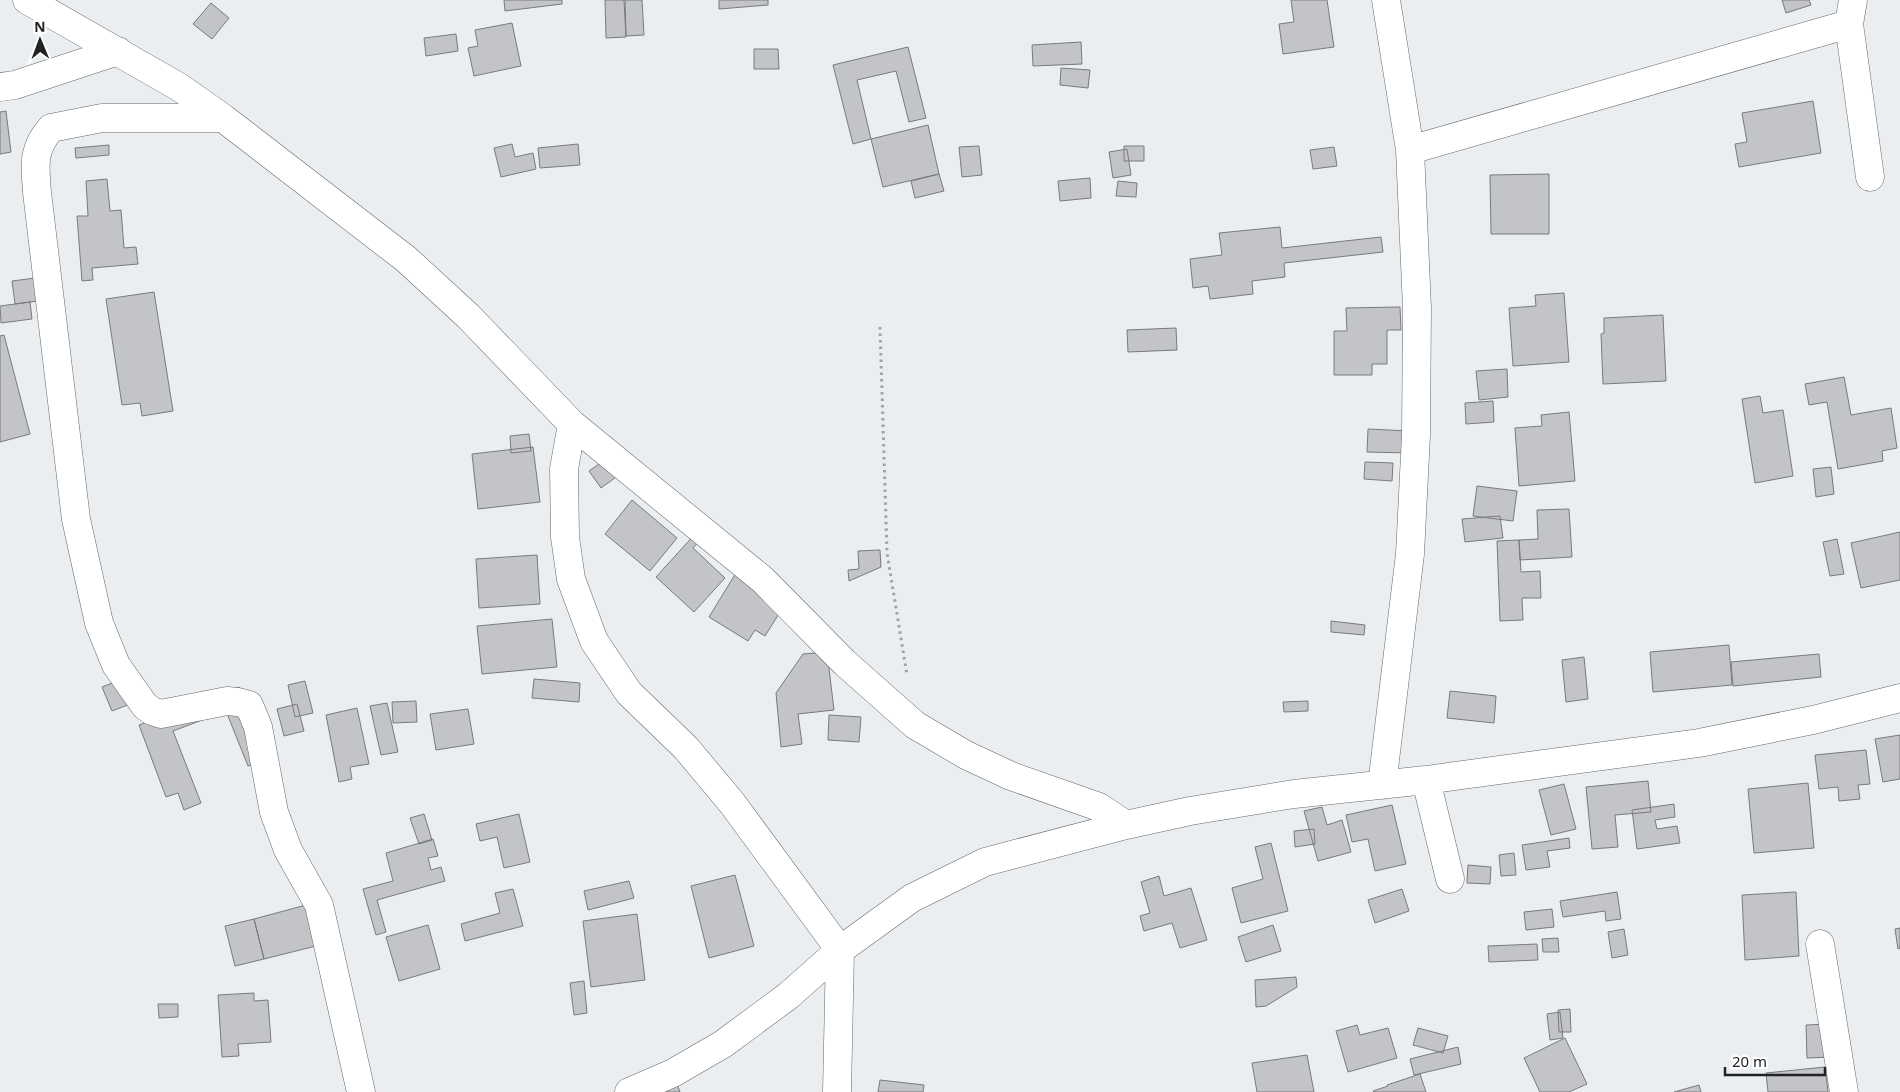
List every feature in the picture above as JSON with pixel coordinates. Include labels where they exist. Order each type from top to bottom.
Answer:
[{"type":"street","points":[[27,0],[179,87],[223,118],[406,259],[468,316],[572,424],[763,580],[845,663],[915,725],[966,755],[1011,776],[1099,807],[1126,825]]},
{"type":"street","points":[[1382,784],[1410,554],[1416,435],[1417,308],[1410,150],[1386,0]]},
{"type":"street","points":[[1410,150],[1851,12],[1870,177]]},
{"type":"street","points":[[0,87],[15,85],[118,51]]},
{"type":"street","points":[[223,118],[102,118],[51,128],[37,150],[35,164],[37,192],[76,519],[99,623],[116,665],[145,706],[161,714],[227,701],[249,705],[258,727],[274,812],[288,850],[319,905],[361,1092]]},
{"type":"street","points":[[572,424],[564,469],[565,537],[572,580],[594,641],[629,693],[686,748],[732,802],[840,950],[837,1092]]},
{"type":"street","points":[[629,1092],[673,1073],[723,1044],[788,996],[840,950],[912,898],[985,862],[1126,825],[1190,811],[1294,794],[1426,780],[1699,743],[1813,720],[1900,698]]},
{"type":"street","points":[[1426,780],[1450,879]]},
{"type":"street","points":[[1820,944],[1844,1092]]},
{"type":"path","points":[[880,327],[886,553],[907,678]]},
{"type":"building","points":[[504,0],[562,0],[562,4],[505,11]]},
{"type":"building","points":[[605,0],[624,0],[626,37],[606,38]]},
{"type":"building","points":[[625,0],[642,0],[644,35],[626,36]]},
{"type":"building","points":[[719,0],[768,0],[768,5],[719,9]]},
{"type":"building","points":[[1291,0],[1327,0],[1334,47],[1283,54],[1279,24],[1294,22]]},
{"type":"building","points":[[1782,0],[1809,0],[1811,5],[1786,13]]},
{"type":"building","points":[[211,3],[229,18],[212,39],[193,24]]},
{"type":"building","points":[[512,23],[521,66],[474,76],[468,48],[478,46],[475,30]]},
{"type":"building","points":[[456,34],[458,51],[426,56],[424,38]]},
{"type":"building","points":[[1081,42],[1082,64],[1033,66],[1032,45]]},
{"type":"building","points":[[908,47],[926,118],[909,122],[896,71],[857,80],[871,139],[853,144],[833,65]]},
{"type":"building","points":[[754,49],[778,49],[779,69],[754,69]]},
{"type":"building","points":[[1061,68],[1090,70],[1088,88],[1060,85]]},
{"type":"building","points":[[1813,101],[1821,153],[1739,167],[1735,144],[1747,142],[1742,113]]},
{"type":"building","points":[[6,111],[11,152],[0,154],[0,112]]},
{"type":"building","points":[[928,125],[939,174],[883,187],[871,139]]},
{"type":"building","points":[[512,144],[515,157],[533,153],[536,169],[501,177],[494,148]]},
{"type":"building","points":[[578,144],[580,165],[540,168],[538,148]]},
{"type":"building","points":[[109,145],[109,155],[76,158],[75,148]]},
{"type":"building","points":[[979,146],[982,175],[962,177],[959,147]]},
{"type":"building","points":[[1124,146],[1144,146],[1144,161],[1124,161]]},
{"type":"building","points":[[1334,147],[1337,166],[1313,169],[1310,150]]},
{"type":"building","points":[[1127,149],[1131,175],[1113,178],[1109,152]]},
{"type":"building","points":[[939,174],[944,191],[915,198],[911,181]]},
{"type":"building","points":[[1549,174],[1549,234],[1491,234],[1490,175]]},
{"type":"building","points":[[1090,178],[1091,198],[1060,201],[1058,181]]},
{"type":"building","points":[[107,179],[110,211],[121,210],[124,248],[136,247],[138,264],[92,268],[93,280],[82,281],[77,216],[88,216],[86,181]]},
{"type":"building","points":[[1118,181],[1137,183],[1136,197],[1116,196]]},
{"type":"building","points":[[1280,227],[1282,248],[1381,237],[1383,252],[1284,263],[1285,277],[1252,281],[1253,294],[1210,299],[1208,286],[1193,288],[1190,259],[1222,255],[1219,233]]},
{"type":"building","points":[[43,277],[46,300],[15,304],[12,281]]},
{"type":"building","points":[[154,292],[173,411],[142,416],[140,403],[122,405],[106,299]]},
{"type":"building","points":[[1564,293],[1569,362],[1513,366],[1509,308],[1536,306],[1535,295]]},
{"type":"building","points":[[30,302],[32,319],[1,323],[0,306]]},
{"type":"building","points":[[1400,307],[1401,330],[1387,330],[1387,364],[1372,364],[1372,375],[1334,375],[1334,331],[1347,331],[1346,308]]},
{"type":"building","points":[[1663,315],[1666,381],[1603,384],[1601,334],[1604,333],[1604,318]]},
{"type":"building","points":[[1176,328],[1177,350],[1128,352],[1127,330]]},
{"type":"building","points":[[4,335],[30,434],[0,442],[0,336]]},
{"type":"building","points":[[1507,369],[1508,397],[1479,400],[1476,371]]},
{"type":"building","points":[[1844,377],[1851,415],[1891,408],[1897,448],[1882,451],[1883,461],[1838,469],[1827,402],[1809,405],[1805,384]]},
{"type":"building","points":[[1760,396],[1763,413],[1783,410],[1793,476],[1755,483],[1742,399]]},
{"type":"building","points":[[1493,401],[1494,422],[1466,424],[1465,403]]},
{"type":"building","points":[[1569,412],[1575,481],[1519,486],[1515,428],[1542,426],[1541,415]]},
{"type":"building","points":[[1368,429],[1410,431],[1409,453],[1367,452]]},
{"type":"building","points":[[529,434],[531,451],[511,453],[510,436]]},
{"type":"building","points":[[533,447],[540,502],[478,509],[472,454]]},
{"type":"building","points":[[612,455],[623,472],[601,488],[589,471]]},
{"type":"building","points":[[1365,462],[1393,463],[1392,481],[1364,479]]},
{"type":"building","points":[[1831,467],[1834,494],[1816,497],[1813,469]]},
{"type":"building","points":[[1477,486],[1517,491],[1513,521],[1473,516]]},
{"type":"building","points":[[632,500],[677,538],[650,571],[605,534]]},
{"type":"building","points":[[1569,509],[1572,557],[1520,560],[1519,540],[1538,539],[1537,510]]},
{"type":"building","points":[[1500,516],[1503,538],[1465,542],[1462,519]]},
{"type":"building","points":[[1900,532],[1900,580],[1861,588],[1851,543]]},
{"type":"building","points":[[696,533],[702,538],[693,548],[725,578],[694,612],[656,577]]},
{"type":"building","points":[[1837,539],[1844,574],[1830,576],[1823,542]]},
{"type":"building","points":[[1519,540],[1521,572],[1540,571],[1541,598],[1522,598],[1523,620],[1500,621],[1497,541]]},
{"type":"building","points":[[880,550],[881,567],[849,581],[848,570],[859,569],[858,551]]},
{"type":"building","points":[[537,555],[540,604],[479,608],[476,559]]},
{"type":"building","points":[[736,573],[785,604],[765,636],[755,630],[748,641],[709,617]]},
{"type":"building","points":[[552,619],[557,667],[482,674],[477,626]]},
{"type":"building","points":[[1331,621],[1365,625],[1364,635],[1331,632]]},
{"type":"building","points":[[1729,645],[1732,685],[1653,692],[1650,652]]},
{"type":"building","points":[[827,652],[834,710],[798,714],[802,744],[781,747],[776,693],[803,654]]},
{"type":"building","points":[[1819,654],[1821,677],[1733,686],[1731,662]]},
{"type":"building","points":[[1584,657],[1588,699],[1566,702],[1562,660]]},
{"type":"building","points":[[534,679],[580,683],[579,702],[532,698]]},
{"type":"building","points":[[120,680],[130,704],[112,711],[102,687]]},
{"type":"building","points":[[305,681],[313,713],[295,717],[288,685]]},
{"type":"building","points":[[239,687],[267,759],[248,766],[226,711],[173,731],[201,803],[184,810],[178,793],[166,797],[139,725]]},
{"type":"building","points":[[1450,691],[1496,696],[1494,723],[1447,718]]},
{"type":"building","points":[[416,701],[417,722],[393,723],[392,702]]},
{"type":"building","points":[[1308,701],[1308,711],[1284,712],[1283,702]]},
{"type":"building","points":[[387,703],[398,752],[381,755],[370,706]]},
{"type":"building","points":[[297,704],[304,731],[284,736],[277,709]]},
{"type":"building","points":[[357,708],[369,764],[350,767],[352,779],[339,782],[326,715]]},
{"type":"building","points":[[468,709],[474,744],[436,750],[430,714]]},
{"type":"building","points":[[829,715],[861,717],[859,742],[828,740]]},
{"type":"building","points":[[1900,735],[1900,779],[1883,782],[1875,739]]},
{"type":"building","points":[[1866,750],[1870,784],[1858,785],[1860,799],[1839,801],[1838,787],[1819,789],[1815,755]]},
{"type":"building","points":[[1648,781],[1651,812],[1615,815],[1618,847],[1592,849],[1586,787]]},
{"type":"building","points":[[1808,783],[1814,848],[1754,853],[1748,789]]},
{"type":"building","points":[[1564,784],[1576,829],[1551,835],[1539,790]]},
{"type":"building","points":[[1674,804],[1675,817],[1655,820],[1657,829],[1677,826],[1680,843],[1637,849],[1632,810]]},
{"type":"building","points":[[1392,805],[1406,864],[1375,871],[1368,839],[1352,842],[1346,815]]},
{"type":"building","points":[[1322,807],[1327,825],[1342,820],[1351,852],[1318,861],[1304,811]]},
{"type":"building","points":[[424,814],[432,840],[419,844],[410,818]]},
{"type":"building","points":[[519,814],[530,862],[504,868],[497,837],[480,841],[476,824]]},
{"type":"building","points":[[1314,829],[1315,844],[1295,847],[1294,831]]},
{"type":"building","points":[[1569,838],[1570,848],[1547,851],[1550,867],[1526,870],[1522,845]]},
{"type":"building","points":[[433,839],[438,856],[428,858],[431,870],[441,867],[445,881],[377,900],[386,932],[376,935],[363,889],[393,881],[386,853]]},
{"type":"building","points":[[1271,843],[1288,911],[1241,923],[1232,888],[1263,879],[1255,847]]},
{"type":"building","points":[[1514,853],[1516,875],[1501,876],[1499,855]]},
{"type":"building","points":[[1468,865],[1491,867],[1490,884],[1467,883]]},
{"type":"building","points":[[735,875],[754,946],[709,958],[691,886]]},
{"type":"building","points":[[1159,876],[1164,896],[1191,888],[1207,940],[1180,948],[1172,923],[1144,931],[1140,916],[1150,913],[1141,882]]},
{"type":"building","points":[[629,881],[634,898],[588,910],[584,891]]},
{"type":"building","points":[[513,889],[523,926],[465,941],[461,924],[500,913],[495,893]]},
{"type":"building","points":[[1402,889],[1409,911],[1375,923],[1368,900]]},
{"type":"building","points":[[1617,892],[1621,919],[1606,921],[1605,911],[1563,917],[1560,901]]},
{"type":"building","points":[[1796,892],[1799,956],[1745,960],[1742,895]]},
{"type":"building","points":[[306,905],[316,946],[264,959],[254,919]]},
{"type":"building","points":[[1552,909],[1554,927],[1526,930],[1524,912]]},
{"type":"building","points":[[637,914],[645,980],[591,987],[583,921]]},
{"type":"building","points":[[254,919],[264,959],[235,966],[225,926]]},
{"type":"building","points":[[428,925],[440,969],[399,981],[386,937]]},
{"type":"building","points":[[1273,925],[1281,951],[1246,962],[1238,937]]},
{"type":"building","points":[[1900,928],[1900,948],[1898,949],[1895,929]]},
{"type":"building","points":[[1624,929],[1628,955],[1612,958],[1608,932]]},
{"type":"building","points":[[1558,938],[1559,952],[1543,952],[1542,939]]},
{"type":"building","points":[[1537,944],[1538,960],[1489,962],[1488,946]]},
{"type":"building","points":[[1296,977],[1297,987],[1266,1006],[1256,1007],[1255,980]]},
{"type":"building","points":[[584,981],[587,1013],[574,1015],[570,983]]},
{"type":"building","points":[[254,993],[254,1001],[268,1000],[271,1042],[238,1044],[239,1056],[222,1057],[218,995]]},
{"type":"building","points":[[158,1004],[178,1004],[178,1017],[159,1018]]},
{"type":"building","points":[[1570,1009],[1571,1032],[1559,1032],[1558,1010]]},
{"type":"building","points":[[1560,1012],[1563,1038],[1550,1040],[1547,1014]]},
{"type":"building","points":[[1830,1024],[1831,1057],[1807,1058],[1806,1025]]},
{"type":"building","points":[[1357,1025],[1360,1035],[1388,1028],[1397,1058],[1348,1072],[1336,1031]]},
{"type":"building","points":[[1418,1028],[1448,1036],[1443,1053],[1413,1045]]},
{"type":"building","points":[[1565,1038],[1587,1084],[1569,1092],[1540,1092],[1524,1058]]},
{"type":"building","points":[[1458,1047],[1461,1064],[1414,1075],[1410,1059]]},
{"type":"building","points":[[1307,1055],[1314,1092],[1257,1092],[1252,1063]]},
{"type":"building","points":[[1825,1067],[1828,1092],[1768,1092],[1766,1073]]},
{"type":"building","points":[[1420,1074],[1426,1092],[1373,1091],[1387,1085]]},
{"type":"building","points":[[880,1080],[924,1085],[923,1092],[878,1092]]},
{"type":"building","points":[[677,1084],[680,1092],[656,1092]]},
{"type":"building","points":[[1699,1085],[1701,1092],[1674,1092]]}]
